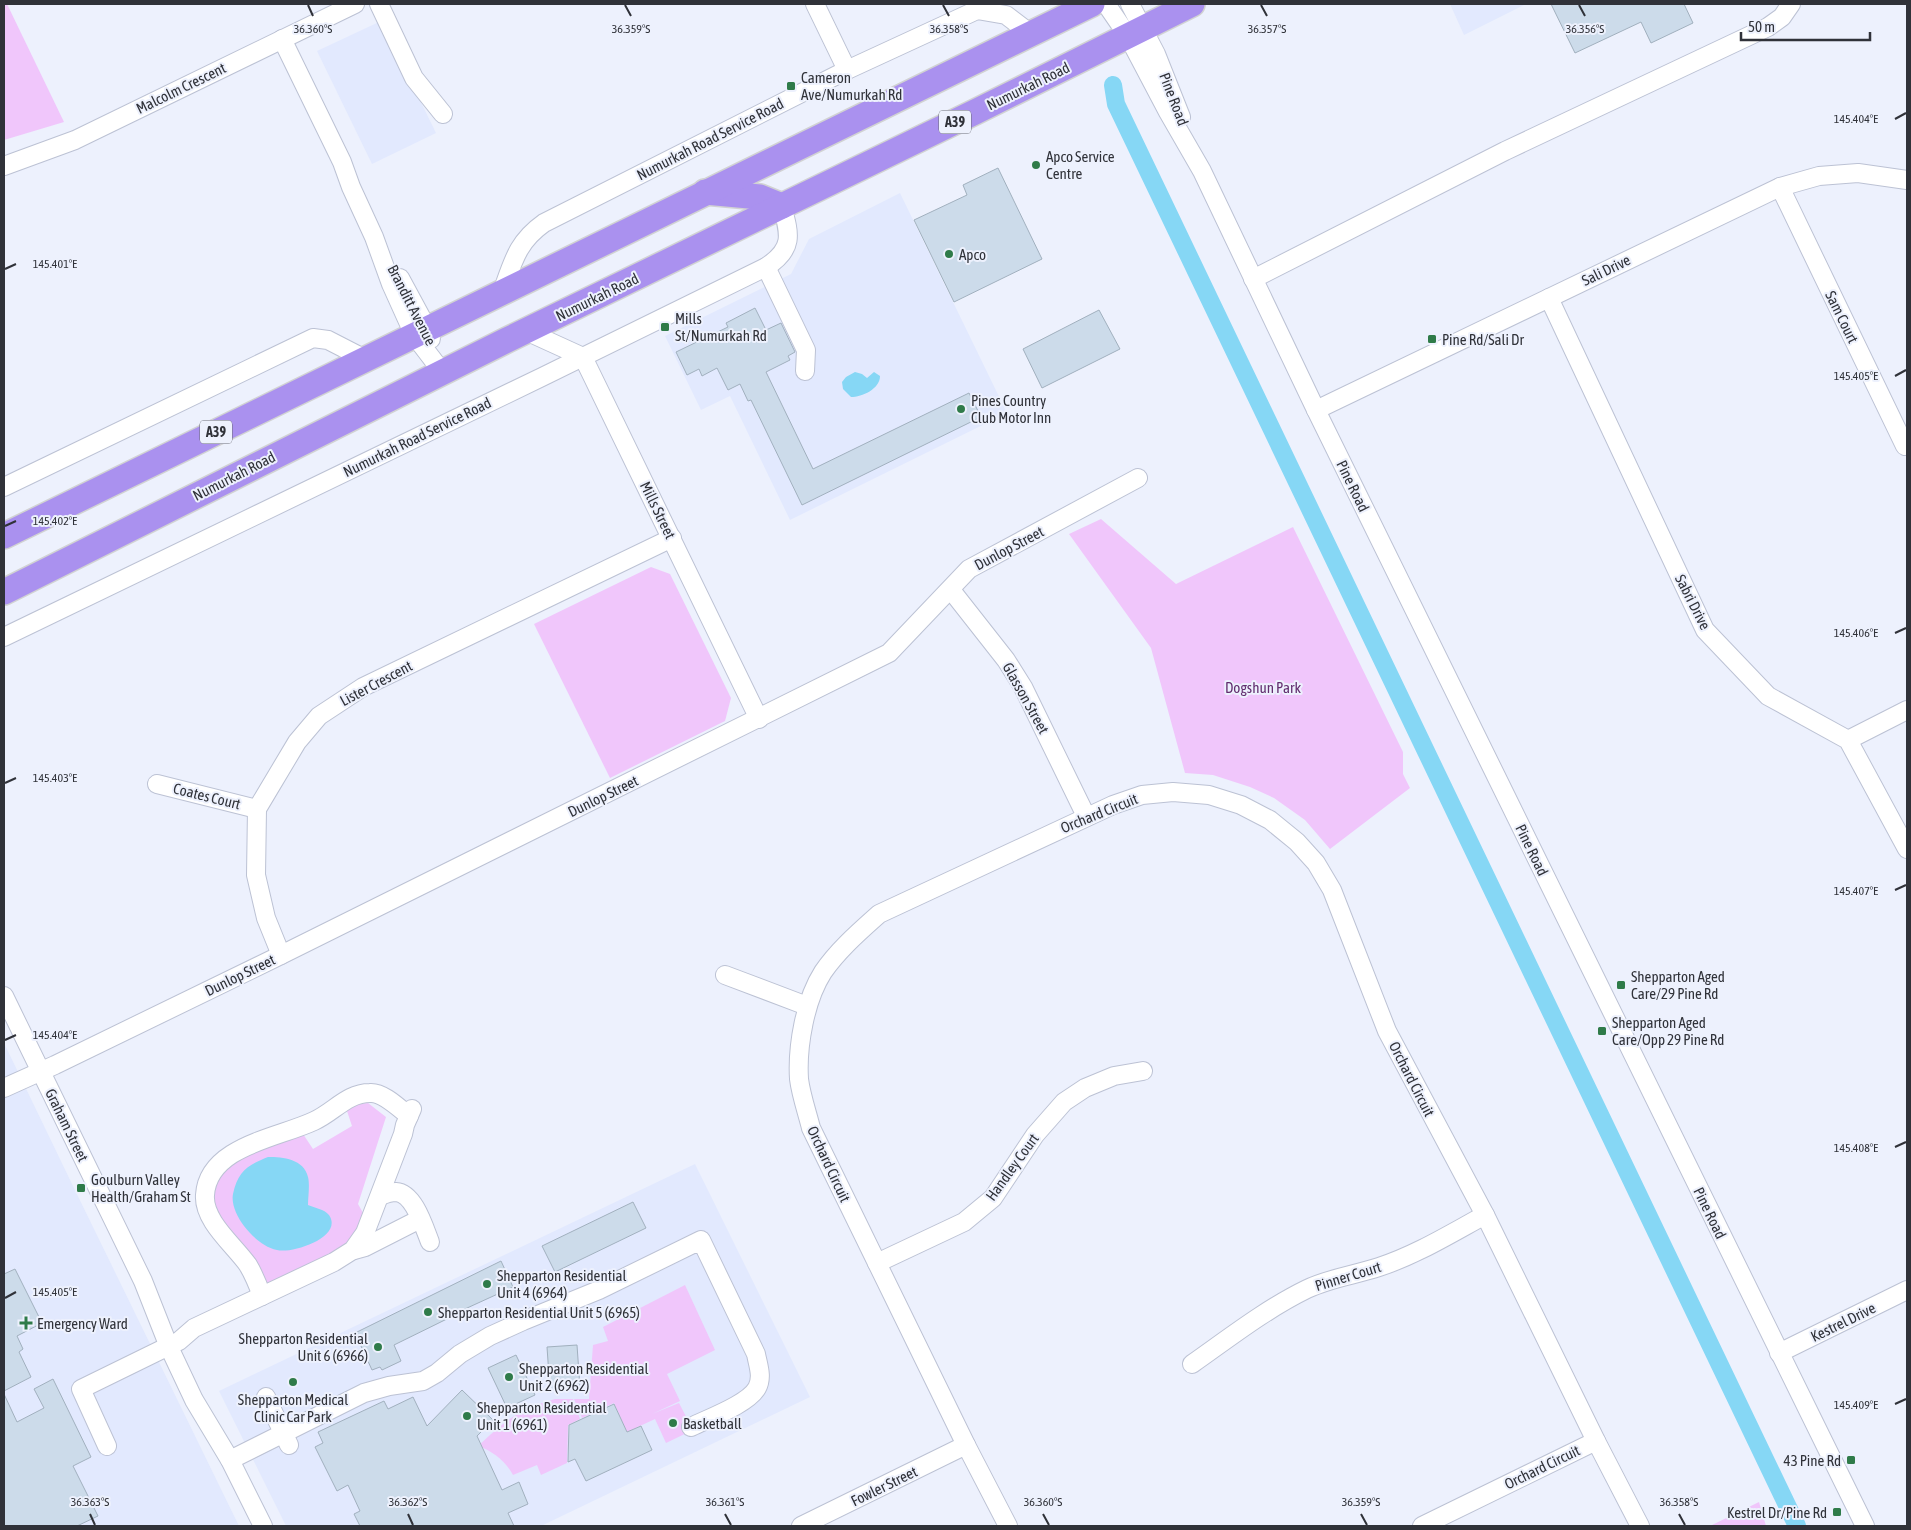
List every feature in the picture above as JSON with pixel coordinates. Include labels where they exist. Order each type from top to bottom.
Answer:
[{"type":"highway","name":"A39","points":[[4,536],[1092,4]]},
{"type":"highway","name":"Numurkah Road","points":[[4,592],[443,372],[1192,4]]},
{"type":"highway","points":[[705,192],[760,197],[782,206]]},
{"type":"street","name":"Malcolm Crescent","points":[[4,166],[75,140],[356,4]]},
{"type":"street","points":[[379,4],[414,78],[443,114]]},
{"type":"street","points":[[814,4],[847,70]]},
{"type":"street","points":[[1106,4],[1135,32]]},
{"type":"street","points":[[1130,4],[1135,32]]},
{"type":"street","points":[[1253,279],[1505,151],[1768,27],[1782,17],[1791,4]]},
{"type":"street","name":"Numurkah Road Service Road","points":[[502,292],[521,245],[531,232],[544,223],[847,70],[977,10],[1006,15],[1031,34]]},
{"type":"street","name":"Pine Road","points":[[1135,32],[1168,112],[1202,171],[1316,410],[1865,1526]]},
{"type":"street","name":"Branditt Avenue","points":[[282,39],[342,162],[374,237],[391,284],[443,372]]},
{"type":"street","name":"Sali Drive","points":[[1316,410],[1780,187],[1819,176],[1858,174],[1907,180]]},
{"type":"street","name":"Sam Court","points":[[1780,187],[1905,446]]},
{"type":"street","name":"Numurkah Road Service Road","points":[[4,637],[766,267],[782,255],[788,244],[789,230],[782,206]]},
{"type":"street","points":[[766,267],[806,350],[805,371]]},
{"type":"street","name":"Sabri Drive","points":[[1549,298],[1705,630],[1768,696],[1848,740]]},
{"type":"street","points":[[526,331],[583,357]]},
{"type":"street","points":[[4,487],[313,338],[328,340],[365,359]]},
{"type":"street","name":"Mills Street","points":[[583,357],[759,718]]},
{"type":"street","name":"Dunlop Street","points":[[4,1088],[281,955],[889,653],[969,569],[1138,478]]},
{"type":"street","name":"Lister Crescent","points":[[281,955],[266,918],[256,875],[257,809],[297,742],[319,716],[363,687],[672,538]]},
{"type":"street","name":"Glasson Street","points":[[950,590],[1006,660],[1023,687],[1086,816]]},
{"type":"street","points":[[1907,710],[1848,740],[1907,849]]},
{"type":"street","name":"Coates Court","points":[[157,784],[257,809]]},
{"type":"street","name":"Orchard Circuit","points":[[1008,1526],[966,1445],[811,1128],[800,1080],[800,1045],[807,1006],[823,972],[854,936],[879,914],[1112,805],[1142,795],[1173,792],[1209,795],[1242,805],[1270,820],[1297,842],[1316,863],[1332,890],[1387,1031],[1485,1215],[1596,1440],[1422,1526]]},
{"type":"street","points":[[725,975],[807,1006]]},
{"type":"street","name":"Graham Street","points":[[4,996],[174,1344],[204,1395],[230,1460],[263,1526]]},
{"type":"street","name":"Handley Court","points":[[877,1264],[964,1222],[993,1198],[1035,1135],[1064,1102],[1085,1088],[1107,1079],[1143,1070]]},
{"type":"street","points":[[107,1446],[81,1389],[174,1344],[194,1328],[262,1296],[334,1262],[353,1250],[371,1223],[410,1113],[378,1094],[372,1092],[357,1094],[316,1121],[254,1143],[231,1155],[215,1167],[206,1183],[204,1201],[223,1236],[247,1264],[262,1296]]},
{"type":"street","points":[[380,1196],[393,1192],[406,1195],[415,1208],[430,1242]]},
{"type":"street","name":"Pinner Court","points":[[1192,1364],[1281,1303],[1308,1289],[1333,1278],[1378,1267],[1406,1256],[1485,1215]]},
{"type":"street","points":[[353,1250],[365,1247],[420,1219]]},
{"type":"street","points":[[230,1460],[286,1439],[364,1394],[389,1386],[422,1382],[437,1373],[460,1354],[490,1336],[599,1290],[701,1240],[756,1354],[760,1372],[757,1387],[746,1400],[691,1427]]},
{"type":"street","name":"Kestrel Drive","points":[[1779,1353],[1907,1290]]},
{"type":"street","points":[[266,1397],[286,1439]]},
{"type":"street","points":[[1596,1440],[1640,1526]]},
{"type":"street","name":"Fowler Street","points":[[801,1526],[966,1445]]},
{"type":"shaded area","points":[[1450,4],[1526,4],[1464,35]]},
{"type":"shaded area","points":[[381,21],[436,133],[372,164],[317,51]]},
{"type":"shaded area","points":[[900,193],[1007,413],[790,520],[730,396],[701,410],[665,336],[791,274],[809,239]]},
{"type":"shaded area","points":[[4,1043],[72,1184],[239,1526],[4,1526]]},
{"type":"shaded area","points":[[695,1164],[810,1397],[541,1526],[286,1526],[219,1391]]},
{"type":"green space","points":[[4,4],[7,4],[64,122],[4,140]]},
{"type":"green space","name":"Dogshun Park","points":[[1101,519],[1176,584],[1293,527],[1403,752],[1403,774],[1410,788],[1330,849],[1305,820],[1274,798],[1250,787],[1213,775],[1185,773],[1151,648],[1069,534]]},
{"type":"green space","points":[[651,567],[670,574],[731,698],[725,721],[610,778],[534,624]]},
{"type":"green space","points":[[368,1103],[386,1117],[358,1204],[367,1220],[343,1248],[269,1283],[264,1283],[215,1212],[211,1184],[237,1159],[303,1134],[313,1149],[352,1126],[346,1108]]},
{"type":"green space","points":[[685,1285],[715,1350],[667,1374],[680,1401],[652,1414],[679,1403],[693,1430],[666,1443],[655,1419],[627,1432],[614,1403],[582,1418],[574,1399],[589,1399],[593,1345],[608,1341],[603,1327]]},
{"type":"green space","points":[[555,1399],[573,1399],[580,1419],[568,1425],[567,1463],[541,1475],[537,1465],[513,1475],[498,1457],[478,1446],[513,1417],[532,1407]]},
{"type":"green space","points":[[1759,1502],[1766,1526],[1710,1526]]},
{"type":"water","points":[[855,372],[867,378],[874,372],[880,376],[879,381],[870,391],[860,396],[851,397],[843,389],[842,382],[846,377]]},
{"type":"water","points":[[268,1157],[292,1160],[306,1171],[309,1184],[308,1205],[327,1213],[332,1223],[323,1237],[294,1249],[284,1251],[272,1249],[254,1237],[239,1219],[233,1198],[235,1186],[241,1174],[249,1166]]},
{"type":"building","points":[[1551,4],[1684,4],[1693,23],[1651,43],[1641,22],[1575,53]]},
{"type":"building","points":[[998,168],[1042,259],[954,302],[914,220],[967,195],[963,185]]},
{"type":"building","name":"Pines Country Club Motor Inn","points":[[755,308],[766,330],[781,323],[795,352],[788,356],[790,360],[766,372],[813,469],[969,393],[981,417],[802,505],[751,400],[748,401],[740,384],[728,390],[717,368],[702,376],[699,369],[687,375],[676,352],[728,327],[726,323]]},
{"type":"building","points":[[1099,310],[1120,349],[1042,388],[1023,349]]},
{"type":"building","points":[[633,1202],[646,1228],[555,1272],[542,1246]]},
{"type":"building","points":[[501,1261],[513,1287],[454,1314],[394,1345],[401,1361],[382,1370],[380,1367],[372,1370],[355,1333]]},
{"type":"building","points":[[15,1269],[42,1323],[17,1336],[23,1349],[19,1352],[31,1377],[4,1391],[4,1274]]},
{"type":"building","points":[[577,1345],[580,1388],[550,1390],[547,1347]]},
{"type":"building","name":"Shepparton Residential Unit 2 (6962)","points":[[516,1355],[535,1395],[507,1408],[488,1368]]},
{"type":"building","points":[[53,1379],[91,1457],[73,1466],[98,1516],[77,1526],[4,1526],[4,1394],[17,1422],[44,1408],[34,1389]]},
{"type":"building","points":[[462,1390],[493,1420],[477,1436],[502,1490],[519,1482],[528,1504],[508,1513],[514,1526],[360,1526],[354,1514],[360,1511],[348,1485],[337,1491],[315,1447],[323,1443],[318,1432],[384,1401],[388,1409],[413,1397],[427,1426]]},
{"type":"building","points":[[614,1404],[627,1432],[641,1426],[652,1450],[586,1481],[575,1459],[568,1462],[569,1425]]},
{"type":"waterway","points":[[1113,85],[1116,104],[1797,1526]]},
{"type":"place","name":"Cameron Ave/Numurkah Rd","points":[[791,86]]},
{"type":"place","name":"Apco Service Centre","points":[[1036,165]]},
{"type":"place","name":"Apco","points":[[949,254]]},
{"type":"place","name":"Mills St/Numurkah Rd","points":[[665,327]]},
{"type":"place","name":"Pine Rd/Sali Dr","points":[[1432,339]]},
{"type":"place","name":"Pines Country Club Motor Inn","points":[[961,409]]},
{"type":"place","name":"Shepparton Aged Care/29 Pine Rd","points":[[1621,985]]},
{"type":"place","name":"Shepparton Aged Care/Opp 29 Pine Rd","points":[[1602,1031]]},
{"type":"place","name":"Goulburn Valley Health/Graham St","points":[[81,1188]]},
{"type":"place","name":"Shepparton Residential Unit 4 (6964)","points":[[487,1284]]},
{"type":"place","name":"Shepparton Residential Unit 5 (6965)","points":[[428,1312]]},
{"type":"place","name":"Emergency Ward","points":[[26,1323]]},
{"type":"place","name":"Shepparton Residential Unit 6 (6966)","points":[[378,1347]]},
{"type":"place","name":"Shepparton Residential Unit 2 (6962)","points":[[509,1377]]},
{"type":"place","name":"Shepparton Medical Clinic Car Park","points":[[293,1382]]},
{"type":"place","name":"Shepparton Residential Unit 1 (6961)","points":[[467,1416]]},
{"type":"place","name":"Basketball","points":[[673,1423]]},
{"type":"place","name":"43 Pine Rd","points":[[1851,1460]]},
{"type":"place","name":"Kestrel Dr/Pine Rd","points":[[1837,1512]]}]
